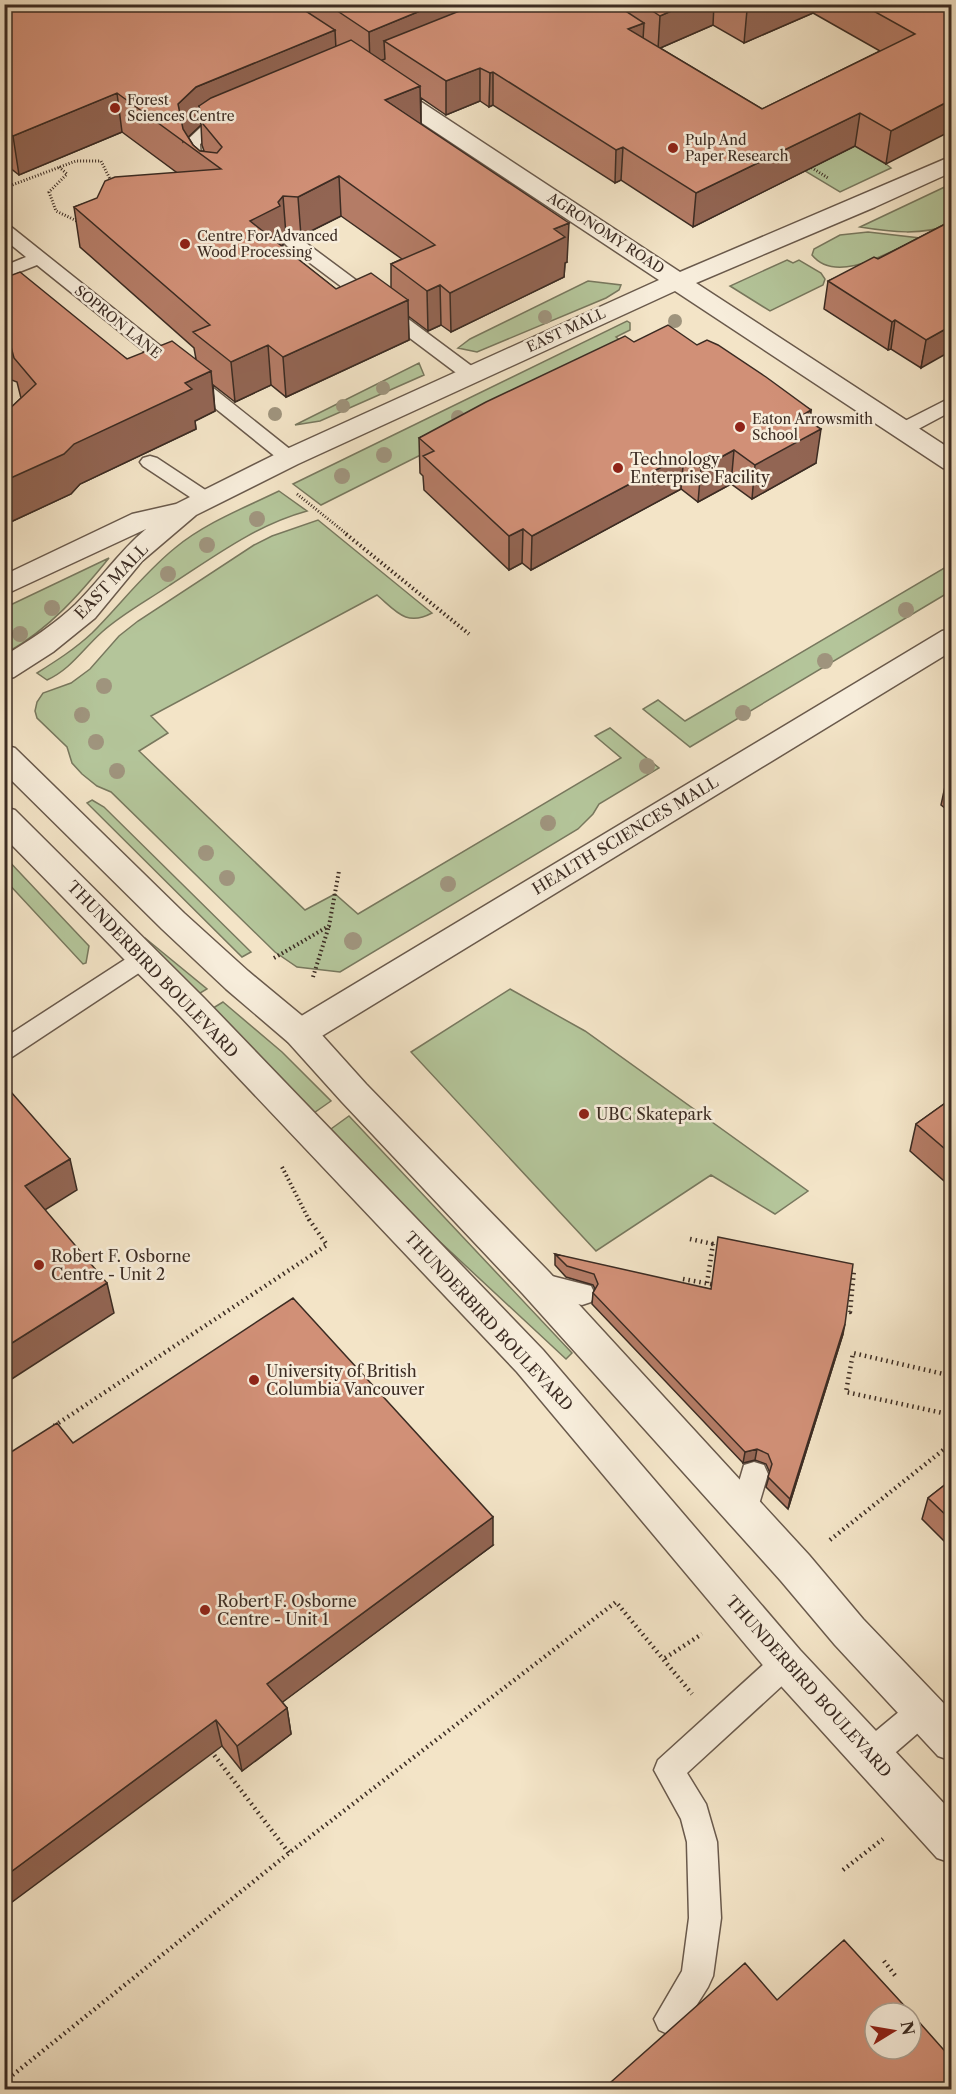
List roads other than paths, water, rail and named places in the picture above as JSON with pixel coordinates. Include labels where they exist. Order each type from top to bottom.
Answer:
[{"type":"street","name":"AGRONOMY ROAD","points":[[365,75],[951,462]]},
{"type":"street","name":"EAST MALL","points":[[4,586],[142,520],[196,504],[470,374],[678,281],[867,202],[951,163]]},
{"type":"street","name":"EAST MALL","points":[[4,670],[43,645],[85,611],[132,555],[196,504]]},
{"type":"street","name":"HEALTH SCIENCES MALL","points":[[300,1033],[951,638]]},
{"type":"street","points":[[4,755],[173,921],[237,980],[300,1033],[354,1094],[536,1283],[951,1742]]},
{"type":"street","name":"THUNDERBIRD BOULEVARD","points":[[4,818],[530,1361],[786,1663],[951,1843]]},
{"type":"lane","points":[[214,186],[203,179],[193,160],[192,143],[207,131],[250,114]]},
{"type":"lane","name":"SOPRON LANE","points":[[4,230],[289,458]]},
{"type":"lane","points":[[292,241],[470,374]]},
{"type":"lane","points":[[4,273],[38,258]]},
{"type":"lane","points":[[902,430],[951,403]]},
{"type":"lane","points":[[150,462],[196,504]]},
{"type":"lane","points":[[4,1050],[143,959]]},
{"type":"lane","points":[[536,1283],[582,1294]]},
{"type":"lane","points":[[744,1512],[754,1474]]},
{"type":"lane","points":[[670,2019],[697,1976],[705,1918],[702,1842],[695,1814],[669,1770],[786,1663]]},
{"type":"lane","points":[[870,1755],[922,1712]]},
{"type":"place","name":"Forest Sciences Centre","points":[[115,108]]},
{"type":"place","name":"Pulp And Paper Research","points":[[673,148]]},
{"type":"place","name":"Centre For Advanced Wood Processing","points":[[185,244]]},
{"type":"place","name":"Eaton Arrowsmith School","points":[[740,427]]},
{"type":"place","name":"Technology Enterprise Facility","points":[[618,468]]},
{"type":"place","name":"UBC Skatepark","points":[[584,1114]]},
{"type":"place","name":"Robert F. Osborne Centre - Unit 2","points":[[39,1265]]},
{"type":"place","name":"University of British Columbia Vancouver","points":[[254,1380]]},
{"type":"place","name":"Robert F. Osborne Centre - Unit 1","points":[[205,1610]]}]
